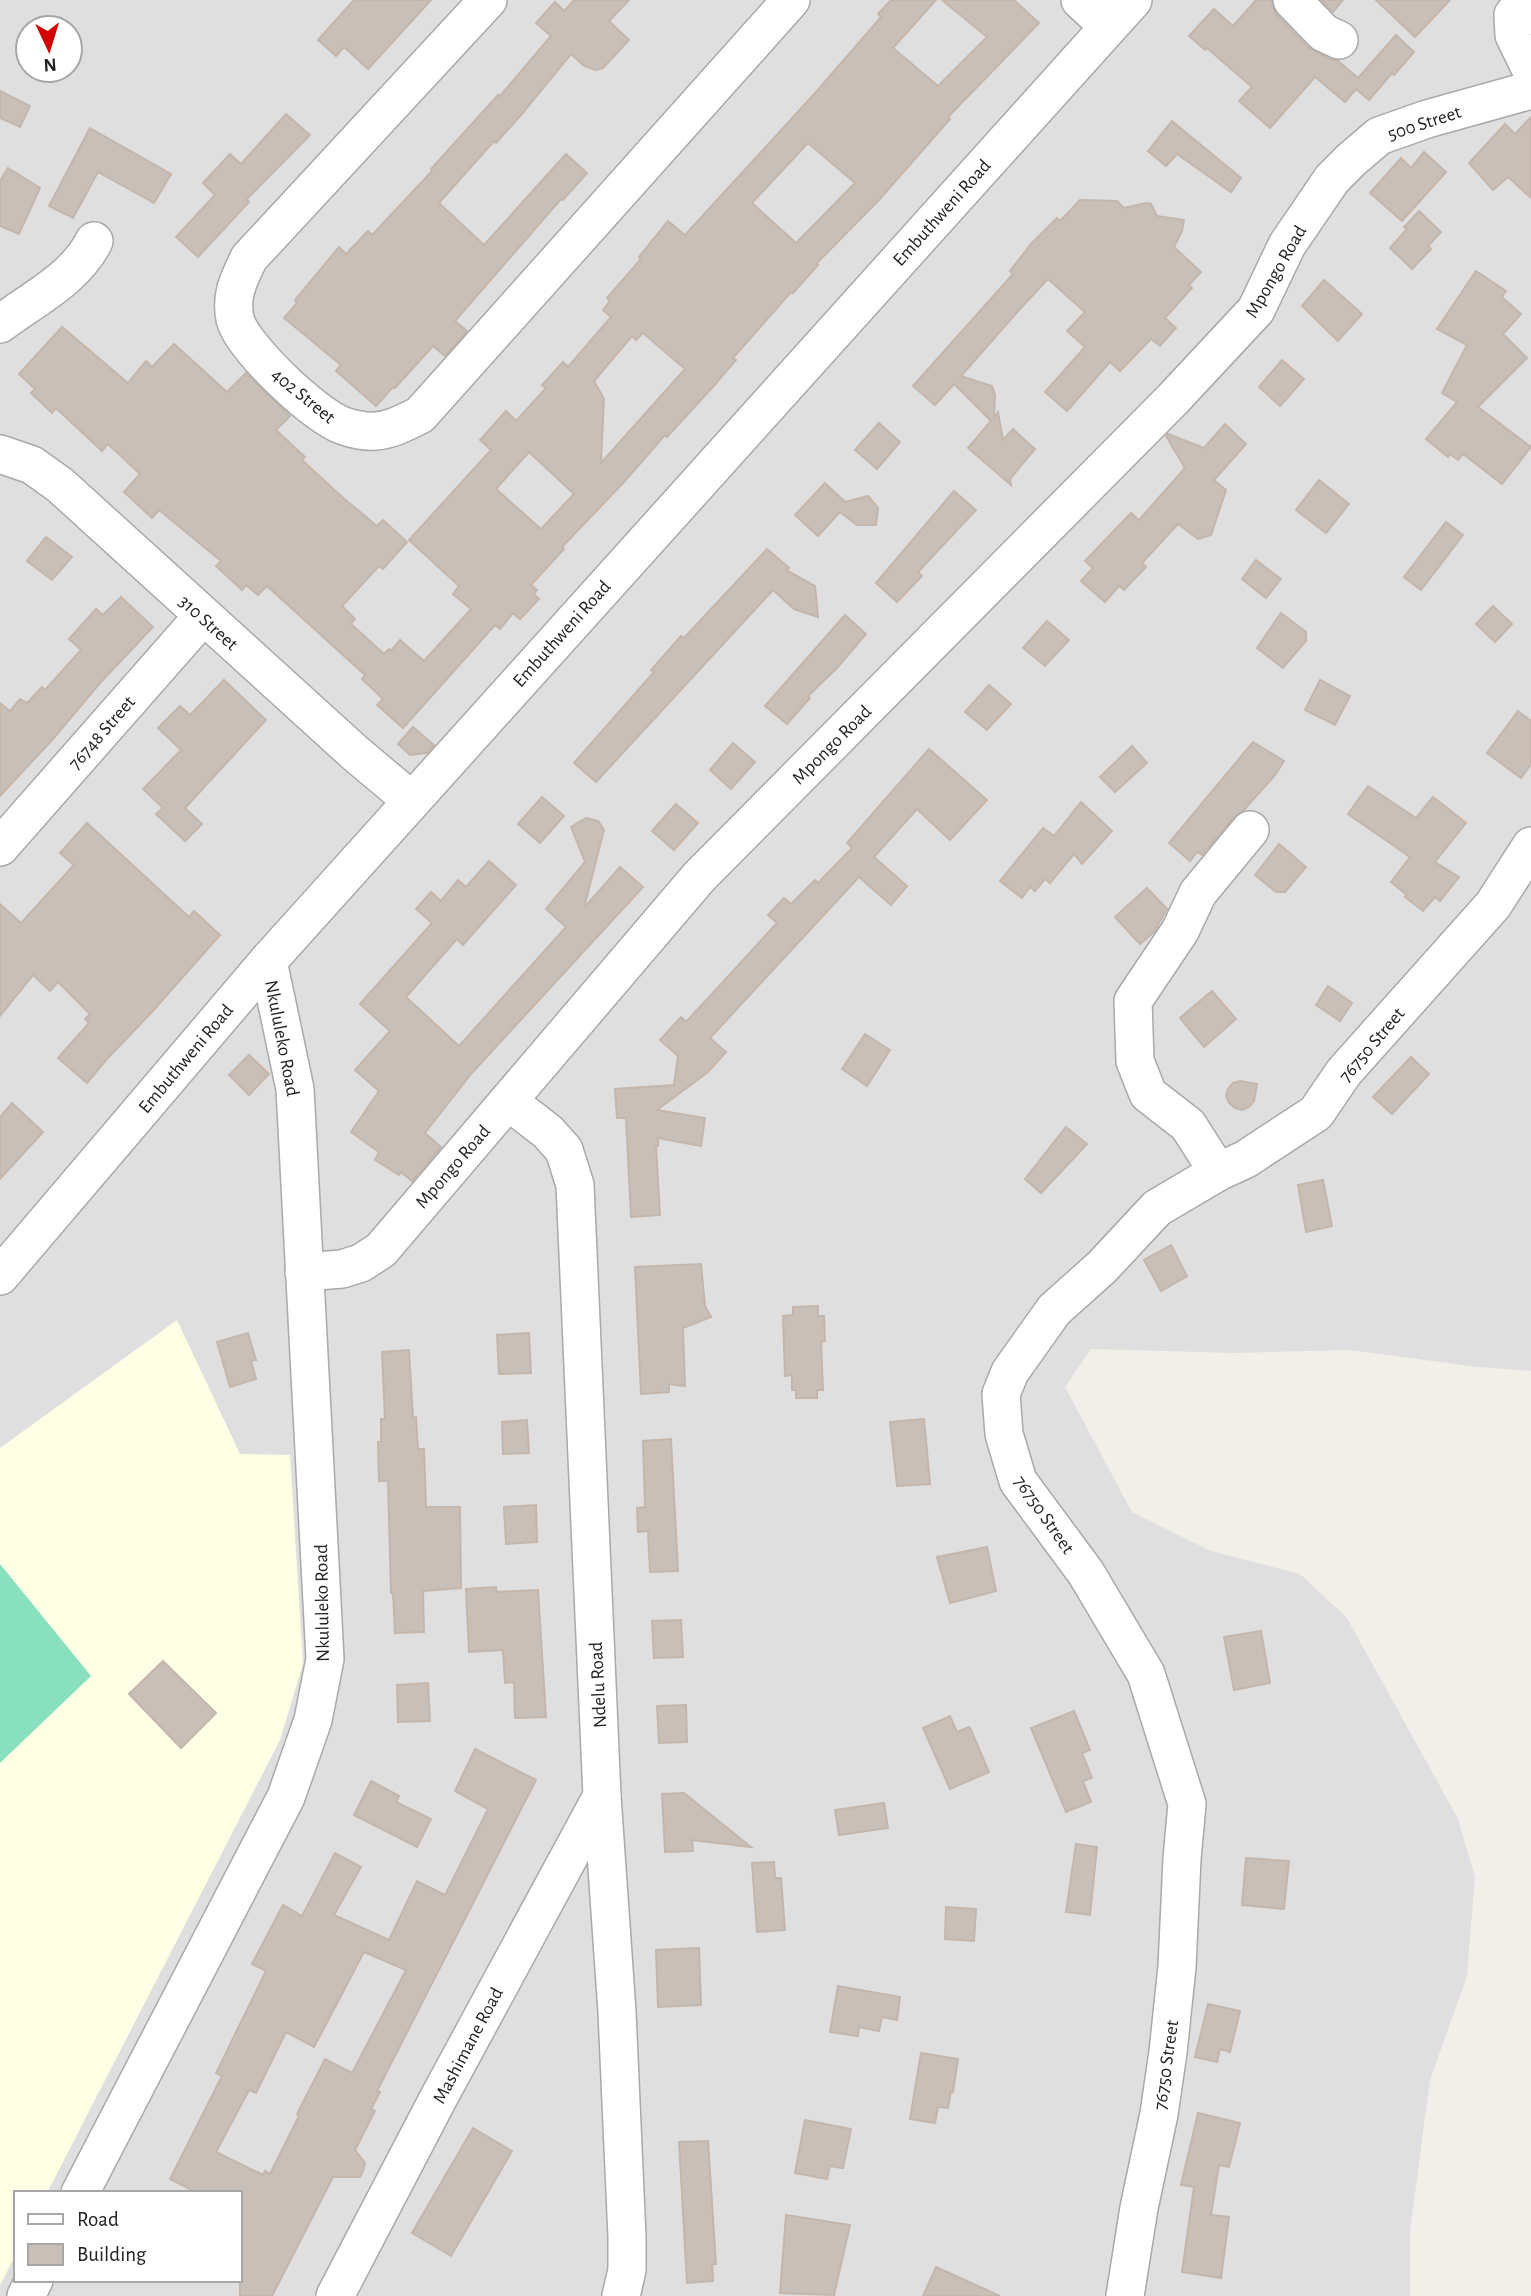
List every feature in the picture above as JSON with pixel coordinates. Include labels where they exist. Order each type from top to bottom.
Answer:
[{"type":"street","name":"402 Street","points":[[488,0],[249,258],[234,290],[235,320],[251,347],[282,381],[316,410],[342,426],[373,431],[397,427],[420,415],[791,0]]},
{"type":"street","points":[[1080,0],[1108,26]]},
{"type":"street","name":"Embuthweni Road","points":[[5,1259],[411,800],[1133,0]]},
{"type":"street","points":[[1292,0],[1324,33],[1339,40]]},
{"type":"street","points":[[1524,0],[1513,15],[1514,35],[1531,70]]},
{"type":"street","name":"500 Street","points":[[1332,179],[1379,136],[1427,119],[1531,90]]},
{"type":"street","name":"Mpongo Road","points":[[304,1272],[342,1269],[361,1263],[381,1250],[699,877],[1163,409],[1256,310],[1287,245],[1332,179]]},
{"type":"street","points":[[0,324],[74,271],[94,241]]},
{"type":"street","name":"310 Street","points":[[0,454],[32,465],[60,485],[411,800]]},
{"type":"street","name":"76748 Street","points":[[0,847],[203,616]]},
{"type":"street","points":[[1218,1172],[1188,1125],[1148,1094],[1135,1061],[1133,1001],[1180,931],[1198,893],[1250,830]]},
{"type":"street","name":"76750 Street","points":[[1125,2296],[1168,2052],[1188,1804],[1146,1674],[1086,1573],[1018,1481],[1004,1434],[1001,1394],[1010,1372],[1054,1310],[1102,1268],[1157,1208],[1269,1146],[1316,1113],[1344,1072],[1493,905],[1531,846]]},
{"type":"street","name":"Nkululeko Road","points":[[81,2191],[286,1797],[313,1720],[325,1659],[295,1088],[268,961]]},
{"type":"street","name":"Ndelu Road","points":[[508,1101],[548,1132],[564,1150],[575,1185],[602,1796],[617,2012],[627,2236],[627,2270],[621,2296]]},
{"type":"street","name":"Mashimane Road","points":[[335,2296],[602,1796]]},
{"type":"shaded area","points":[[0,0],[1531,0],[1531,1371],[1478,1367],[1350,1350],[1235,1353],[1091,1349],[1065,1387],[1132,1512],[1211,1551],[1300,1574],[1347,1618],[1458,1819],[1475,1877],[1467,1976],[1430,2080],[1410,2231],[1410,2296],[0,2296]]},
{"type":"shaded area","points":[[177,1320],[240,1454],[290,1455],[303,1664],[280,1740],[48,2191],[14,2191],[14,2258],[0,2285],[0,1448]]},
{"type":"green space","points":[[0,1564],[91,1676],[0,1763]]},
{"type":"building","points":[[354,0],[431,0],[368,69],[344,47],[336,56],[318,40]]},
{"type":"building","points":[[574,0],[629,0],[609,21],[629,40],[603,68],[595,70],[584,66],[571,54],[521,115],[439,203],[484,245],[566,154],[587,173],[455,321],[467,331],[445,356],[433,346],[376,406],[336,371],[341,365],[284,318],[297,303],[295,300],[339,247],[346,254],[368,231],[372,235],[498,95],[500,96],[551,36],[536,23],[555,2],[564,11]]},
{"type":"building","points":[[891,0],[936,0],[893,48],[938,86],[987,37],[942,0],[1014,0],[1039,23],[948,117],[950,119],[879,200],[816,264],[818,265],[733,358],[736,360],[711,389],[562,547],[564,549],[531,585],[537,590],[534,594],[539,599],[520,619],[513,613],[500,629],[495,625],[403,728],[377,705],[383,699],[362,679],[365,675],[267,586],[258,595],[246,585],[242,590],[216,566],[221,561],[159,510],[152,518],[124,492],[140,474],[108,444],[102,451],[56,408],[52,413],[31,393],[35,389],[19,374],[62,327],[128,383],[146,361],[152,367],[174,344],[227,392],[246,373],[290,416],[276,430],[305,457],[302,460],[377,526],[383,520],[407,542],[383,569],[379,566],[342,606],[355,619],[351,624],[384,654],[389,649],[391,651],[400,640],[424,661],[471,609],[453,594],[459,586],[409,540],[491,450],[480,440],[506,411],[516,421],[546,388],[542,385],[563,362],[568,367],[611,317],[603,310],[610,301],[607,298],[641,259],[639,257],[668,221],[685,235],[816,92],[881,17],[878,14]],"holes":[[[808,143],[855,183],[796,243],[752,203]],[[643,333],[685,369],[601,463],[604,399],[594,381],[632,336],[636,340]],[[529,452],[574,494],[541,529],[496,489]]]},
{"type":"building","points":[[1256,0],[1272,0],[1277,15],[1309,48],[1337,60],[1358,78],[1396,35],[1414,52],[1369,100],[1356,89],[1345,102],[1315,77],[1270,128],[1239,101],[1252,87],[1189,36],[1214,9],[1233,26]]},
{"type":"building","points":[[1321,0],[1343,0],[1333,12]]},
{"type":"building","points":[[1376,0],[1450,0],[1415,37]]},
{"type":"building","points":[[0,91],[30,106],[20,127],[0,118]]},
{"type":"building","points":[[286,114],[310,135],[247,199],[249,202],[198,257],[176,237],[215,195],[203,183],[230,154],[241,164]]},
{"type":"building","points":[[1531,117],[1531,198],[1508,177],[1493,190],[1469,163],[1505,124],[1515,134]]},
{"type":"building","points":[[1172,121],[1241,178],[1231,192],[1177,154],[1166,166],[1148,151]]},
{"type":"building","points":[[90,128],[171,174],[154,203],[98,172],[73,218],[49,206]]},
{"type":"building","points":[[1424,152],[1446,172],[1402,221],[1370,193],[1401,158],[1411,168]]},
{"type":"building","points":[[8,168],[40,188],[19,234],[0,226],[0,181]]},
{"type":"building","points":[[1080,200],[1117,201],[1124,208],[1146,203],[1151,204],[1157,216],[1184,220],[1174,247],[1201,272],[1189,285],[1192,288],[1165,318],[1176,328],[1160,346],[1151,339],[1120,371],[1110,362],[1067,411],[1045,392],[1085,347],[1067,331],[1085,312],[1048,279],[1020,309],[961,376],[992,386],[995,395],[994,417],[998,412],[1003,440],[1013,429],[1035,449],[1010,479],[1011,485],[968,448],[991,421],[954,384],[935,405],[913,386],[1013,274],[1010,271],[1031,244],[1057,218],[1060,221]]},
{"type":"building","points":[[1419,211],[1441,232],[1428,246],[1431,249],[1412,269],[1390,248]]},
{"type":"building","points":[[1476,271],[1506,291],[1502,297],[1521,314],[1503,334],[1527,358],[1478,407],[1531,447],[1502,484],[1463,454],[1458,460],[1450,454],[1448,457],[1426,439],[1457,402],[1442,393],[1467,345],[1437,329]]},
{"type":"building","points":[[1324,280],[1362,314],[1338,341],[1302,306]]},
{"type":"building","points":[[1282,360],[1304,379],[1280,406],[1259,387]]},
{"type":"building","points":[[879,423],[900,442],[877,469],[855,450]]},
{"type":"building","points":[[1225,424],[1246,444],[1214,480],[1226,490],[1211,535],[1198,539],[1178,524],[1142,563],[1146,567],[1124,590],[1119,586],[1105,602],[1081,581],[1093,568],[1085,561],[1131,513],[1139,520],[1185,468],[1166,436],[1168,434],[1204,448]]},
{"type":"building","points":[[1319,480],[1349,504],[1326,533],[1296,510]]},
{"type":"building","points":[[825,483],[845,502],[868,496],[878,508],[876,525],[857,525],[840,512],[818,536],[795,515]]},
{"type":"building","points":[[954,491],[976,510],[918,572],[922,576],[897,602],[876,583]]},
{"type":"building","points":[[1446,522],[1463,535],[1421,590],[1404,577]]},
{"type":"building","points":[[46,537],[72,557],[52,580],[27,561]]},
{"type":"building","points":[[767,549],[789,568],[786,570],[815,586],[818,617],[794,609],[773,590],[596,782],[574,763],[654,672],[651,670],[681,636],[684,638]]},
{"type":"building","points":[[1256,560],[1281,579],[1266,598],[1242,579]]},
{"type":"building","points":[[121,597],[153,627],[0,796],[0,703],[10,711],[20,699],[27,703],[42,687],[45,690],[81,650],[69,639],[96,609],[103,615]]},
{"type":"building","points":[[1493,606],[1512,624],[1495,642],[1476,624]]},
{"type":"building","points":[[1281,613],[1306,632],[1306,641],[1283,668],[1257,648]]},
{"type":"building","points":[[845,615],[866,634],[808,696],[810,698],[787,724],[765,706]]},
{"type":"building","points":[[1047,621],[1069,640],[1045,666],[1023,648]]},
{"type":"building","points":[[224,680],[266,720],[185,808],[202,824],[185,841],[156,814],[163,808],[143,789],[181,750],[158,728],[180,706],[190,715]]},
{"type":"building","points":[[1320,680],[1350,696],[1335,725],[1305,710]]},
{"type":"building","points":[[989,685],[1011,704],[987,730],[965,712]]},
{"type":"building","points":[[1518,711],[1531,721],[1531,764],[1521,778],[1487,753]]},
{"type":"building","points":[[413,727],[434,745],[427,753],[410,755],[398,744]]},
{"type":"building","points":[[1253,742],[1284,761],[1276,774],[1202,855],[1197,852],[1190,861],[1169,843]]},
{"type":"building","points":[[733,743],[755,762],[731,789],[710,770]]},
{"type":"building","points":[[1132,746],[1147,763],[1115,792],[1100,777]]},
{"type":"building","points":[[929,749],[987,800],[950,840],[917,809],[874,857],[907,886],[891,905],[859,877],[710,1038],[726,1052],[708,1072],[657,1110],[705,1118],[701,1146],[658,1138],[656,1146],[660,1215],[631,1217],[626,1118],[617,1118],[615,1089],[674,1085],[678,1056],[660,1040],[681,1017],[686,1022],[777,923],[768,915],[784,898],[791,904],[815,880],[818,883],[852,848],[847,843]]},
{"type":"building","points":[[1368,786],[1416,818],[1433,797],[1466,823],[1435,862],[1459,877],[1440,901],[1435,897],[1423,911],[1391,882],[1410,857],[1348,814]]},
{"type":"building","points":[[542,797],[564,816],[540,843],[518,824]]},
{"type":"building","points":[[1081,802],[1112,831],[1082,864],[1074,854],[1050,883],[1045,879],[1035,891],[1030,887],[1022,898],[1000,881],[1043,828],[1054,836]]},
{"type":"building","points":[[676,804],[698,823],[674,850],[652,831]]},
{"type":"building","points":[[586,818],[598,821],[604,830],[584,908],[620,867],[643,887],[471,1074],[425,1133],[441,1147],[412,1181],[401,1172],[399,1175],[375,1160],[379,1152],[351,1132],[379,1091],[355,1070],[390,1031],[360,1004],[432,923],[416,909],[431,892],[441,901],[458,880],[466,887],[489,861],[516,885],[463,945],[457,939],[406,997],[459,1046],[566,927],[546,909],[585,862],[571,827]]},
{"type":"building","points":[[87,823],[189,917],[194,911],[220,935],[87,1083],[58,1058],[89,1023],[85,1019],[90,1014],[58,982],[50,991],[33,975],[0,1016],[0,904],[21,923],[74,865],[60,853]]},
{"type":"building","points":[[1279,844],[1306,867],[1285,892],[1276,892],[1255,875]]},
{"type":"building","points":[[1147,888],[1167,909],[1154,932],[1140,944],[1115,917]]},
{"type":"building","points":[[1328,986],[1352,1003],[1340,1021],[1316,1005]]},
{"type":"building","points":[[1212,991],[1236,1019],[1204,1047],[1180,1018]]},
{"type":"building","points":[[865,1034],[890,1050],[867,1086],[842,1069]]},
{"type":"building","points":[[249,1055],[269,1074],[249,1095],[229,1075]]},
{"type":"building","points":[[1411,1057],[1429,1074],[1392,1114],[1373,1097]]},
{"type":"building","points":[[1240,1081],[1257,1084],[1254,1101],[1242,1110],[1229,1103],[1226,1096],[1233,1083]]},
{"type":"building","points":[[12,1103],[43,1132],[0,1179],[0,1117]]},
{"type":"building","points":[[1066,1127],[1087,1144],[1041,1193],[1025,1179]]},
{"type":"building","points":[[1323,1180],[1332,1226],[1306,1232],[1298,1185]]},
{"type":"building","points":[[1171,1245],[1187,1276],[1161,1291],[1144,1260]]},
{"type":"building","points":[[701,1264],[705,1306],[711,1317],[683,1328],[685,1386],[669,1384],[669,1392],[641,1394],[635,1267]]},
{"type":"building","points":[[818,1306],[818,1316],[824,1316],[825,1341],[821,1342],[823,1390],[817,1390],[817,1398],[796,1398],[796,1390],[792,1390],[792,1375],[785,1376],[783,1316],[793,1315],[793,1307]]},
{"type":"building","points":[[248,1333],[256,1360],[251,1361],[256,1379],[230,1387],[217,1342]]},
{"type":"building","points":[[529,1333],[531,1373],[499,1374],[497,1335]]},
{"type":"building","points":[[409,1350],[413,1418],[416,1417],[418,1449],[424,1449],[426,1507],[460,1507],[461,1588],[423,1591],[424,1632],[395,1633],[391,1593],[388,1481],[379,1481],[378,1442],[381,1442],[381,1419],[385,1419],[382,1352]]},
{"type":"building","points":[[924,1419],[930,1484],[897,1486],[890,1422]]},
{"type":"building","points":[[527,1420],[529,1453],[503,1454],[502,1422]]},
{"type":"building","points":[[671,1439],[678,1571],[650,1572],[648,1531],[638,1532],[637,1508],[645,1507],[643,1441]]},
{"type":"building","points":[[536,1505],[537,1542],[506,1544],[504,1507]]},
{"type":"building","points":[[987,1547],[996,1591],[950,1603],[937,1557]]},
{"type":"building","points":[[496,1587],[497,1592],[538,1590],[546,1717],[515,1718],[514,1682],[505,1683],[503,1650],[469,1652],[466,1589]]},
{"type":"building","points":[[681,1620],[683,1657],[654,1658],[652,1621]]},
{"type":"building","points":[[1261,1631],[1270,1683],[1234,1690],[1224,1637]]},
{"type":"building","points":[[163,1661],[216,1713],[181,1748],[129,1694]]},
{"type":"building","points":[[428,1683],[430,1721],[398,1722],[397,1685]]},
{"type":"building","points":[[686,1705],[687,1742],[659,1743],[657,1706]]},
{"type":"building","points":[[1074,1711],[1090,1750],[1082,1753],[1092,1778],[1083,1781],[1091,1802],[1066,1812],[1031,1728]]},
{"type":"building","points":[[950,1716],[957,1732],[969,1727],[989,1772],[950,1789],[923,1728]]},
{"type":"building","points":[[475,1749],[536,1780],[377,2091],[380,2092],[371,2109],[375,2111],[355,2150],[365,2163],[360,2177],[333,2177],[272,2296],[240,2296],[242,2191],[194,2191],[170,2179],[222,2076],[216,2073],[266,1971],[252,1964],[283,1905],[302,1916],[335,1853],[361,1867],[334,1915],[389,1940],[417,1881],[445,1895],[488,1809],[455,1791]],"holes":[[[364,1952],[406,1970],[352,2073],[325,2059],[270,2174],[265,2171],[263,2175],[216,2152],[249,2090],[256,2093],[286,2032],[314,2047]]]},
{"type":"building","points":[[371,1781],[399,1796],[396,1802],[431,1819],[417,1847],[354,1815]]},
{"type":"building","points":[[684,1793],[751,1847],[692,1840],[693,1851],[665,1852],[662,1794]]},
{"type":"building","points":[[884,1803],[888,1828],[839,1835],[835,1810]]},
{"type":"building","points":[[1076,1844],[1097,1847],[1090,1915],[1066,1912]]},
{"type":"building","points":[[1246,1858],[1289,1861],[1284,1909],[1242,1905]]},
{"type":"building","points":[[774,1862],[775,1878],[781,1878],[785,1930],[757,1932],[752,1863]]},
{"type":"building","points":[[946,1907],[976,1909],[974,1941],[945,1939]]},
{"type":"building","points":[[699,1948],[701,2005],[658,2007],[656,1950]]},
{"type":"building","points":[[838,1986],[900,1997],[897,2020],[882,2017],[879,2031],[859,2027],[858,2036],[830,2032]]},
{"type":"building","points":[[1208,2004],[1240,2011],[1230,2052],[1220,2049],[1217,2062],[1195,2057]]},
{"type":"building","points":[[921,2053],[958,2059],[948,2108],[938,2107],[935,2123],[910,2119]]},
{"type":"building","points":[[1198,2113],[1240,2123],[1229,2167],[1219,2165],[1211,2215],[1229,2217],[1221,2278],[1182,2272],[1194,2187],[1181,2185]]},
{"type":"building","points":[[805,2120],[851,2129],[843,2168],[830,2166],[827,2179],[795,2173]]},
{"type":"building","points":[[473,2128],[512,2151],[451,2256],[412,2233]]},
{"type":"building","points":[[708,2141],[716,2264],[712,2264],[713,2281],[687,2283],[679,2142]]},
{"type":"building","points":[[786,2215],[850,2225],[834,2295],[780,2293]]},
{"type":"building","points":[[936,2267],[1000,2296],[923,2296]]}]
